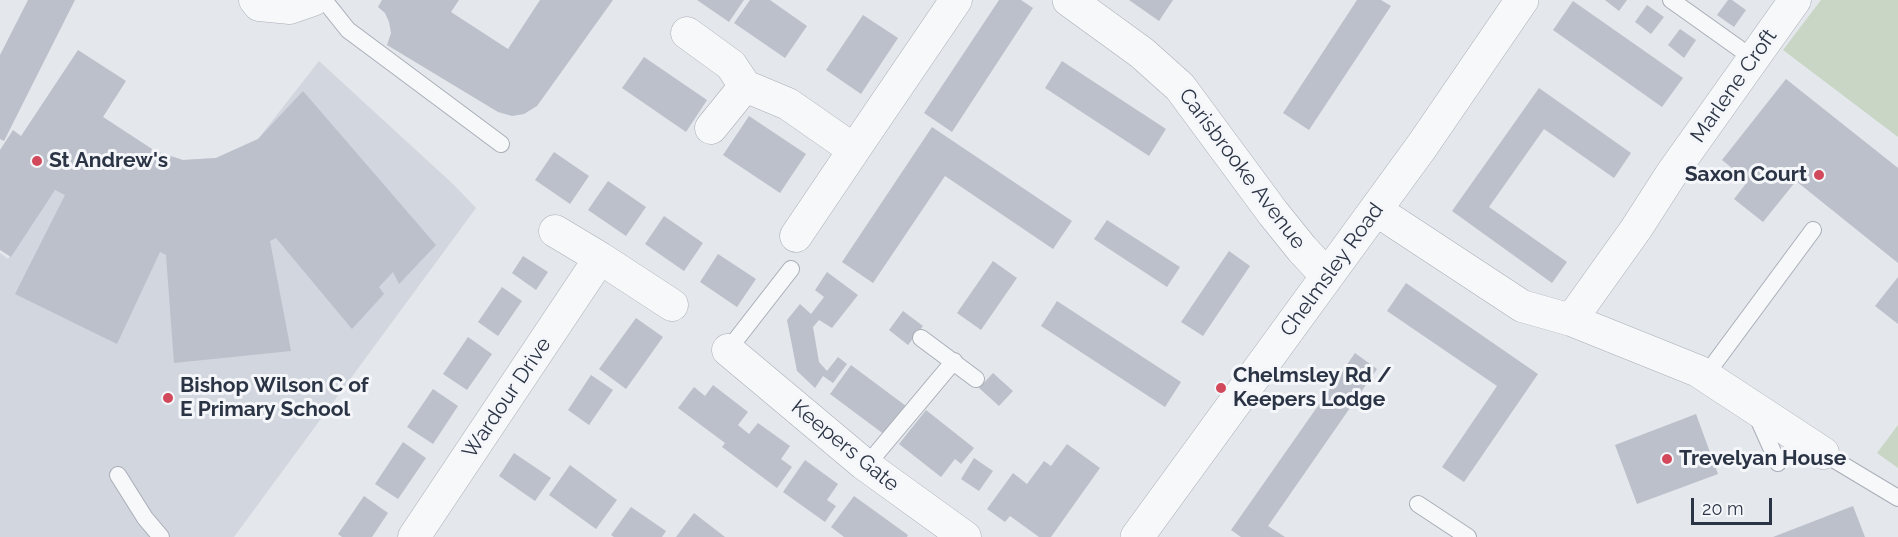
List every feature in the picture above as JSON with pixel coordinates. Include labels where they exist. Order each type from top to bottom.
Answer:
[{"type":"street","points":[[255,0],[259,5],[301,4]]},
{"type":"street","points":[[796,236],[956,0]]},
{"type":"street","name":"Chelmsley Road","points":[[1137,537],[1376,210],[1522,0]]},
{"type":"street","name":"Marlene Croft","points":[[1571,320],[1795,0]]},
{"type":"street","name":"Carisbrooke Avenue","points":[[1072,1],[1142,53],[1180,87],[1287,231],[1328,276]]},
{"type":"street","points":[[687,33],[731,65],[745,86],[788,104],[854,150]]},
{"type":"street","points":[[711,128],[745,86]]},
{"type":"street","points":[[1376,210],[1522,306],[1571,320],[1698,371],[1823,453]]},
{"type":"street","points":[[555,231],[672,305]]},
{"type":"street","name":"Wardour Drive","points":[[414,537],[600,258]]},
{"type":"street","name":"Keepers Gate","points":[[728,350],[866,466],[966,537]]},
{"type":"lane","points":[[324,0],[348,30],[501,144]]},
{"type":"lane","points":[[1671,0],[1754,59]]},
{"type":"lane","points":[[1705,376],[1812,230]]},
{"type":"lane","points":[[728,350],[791,269]]},
{"type":"lane","points":[[921,338],[976,379]]},
{"type":"lane","points":[[866,466],[954,362]]},
{"type":"lane","points":[[1753,408],[1778,463]]},
{"type":"lane","points":[[1823,453],[1898,498]]},
{"type":"lane","points":[[118,476],[145,518],[161,537]]},
{"type":"lane","points":[[1418,504],[1468,537]]},
{"type":"shaded area","name":"Bishop Wilson C of E Primary School","points":[[319,61],[476,208],[234,537],[0,537],[0,253],[8,259],[103,117],[155,151],[183,160],[216,158],[258,139]]},
{"type":"green space","points":[[1821,0],[1898,0],[1898,137],[1783,50]]},
{"type":"green space","points":[[1898,425],[1898,468],[1877,453]]},
{"type":"building","points":[[28,0],[75,0],[4,141],[0,139],[0,55]]},
{"type":"building","points":[[382,0],[459,0],[451,12],[508,49],[540,0],[613,0],[537,106],[524,114],[512,116],[498,112],[387,45],[391,33],[385,13],[378,7]]},
{"type":"building","points":[[697,0],[744,0],[729,22]]},
{"type":"building","points":[[750,0],[770,0],[807,26],[785,58],[734,23]]},
{"type":"building","points":[[999,0],[1021,0],[1033,8],[952,132],[924,113]]},
{"type":"building","points":[[1129,0],[1173,0],[1159,21]]},
{"type":"building","points":[[1357,0],[1381,0],[1391,6],[1309,130],[1283,113]]},
{"type":"building","points":[[1605,0],[1627,0],[1619,11]]},
{"type":"building","points":[[1728,0],[1732,0],[1746,10],[1734,27],[1717,15]]},
{"type":"building","points":[[1573,1],[1683,78],[1662,107],[1553,30]]},
{"type":"building","points":[[1647,5],[1664,17],[1651,34],[1635,22]]},
{"type":"building","points":[[863,15],[898,38],[861,94],[826,70]]},
{"type":"building","points":[[1680,29],[1696,40],[1684,58],[1668,45]]},
{"type":"building","points":[[78,50],[126,81],[103,117],[155,151],[183,160],[216,158],[258,139],[303,91],[436,245],[399,284],[393,272],[379,287],[384,294],[352,329],[276,238],[270,241],[291,351],[174,363],[166,255],[160,252],[117,344],[15,294],[65,195],[55,190],[11,257],[0,250],[0,150],[13,130],[21,136]]},
{"type":"building","points":[[644,57],[707,100],[686,132],[622,88]]},
{"type":"building","points":[[1062,61],[1166,129],[1149,156],[1045,88]]},
{"type":"building","name":"Saxon Court","points":[[1786,79],[1898,168],[1898,263],[1796,181],[1763,222],[1734,199],[1748,181],[1722,160]]},
{"type":"building","points":[[1539,88],[1631,153],[1614,178],[1544,129],[1489,207],[1567,262],[1552,283],[1452,211]]},
{"type":"building","points":[[749,116],[806,154],[780,193],[723,155]]},
{"type":"building","points":[[932,127],[1072,221],[1053,249],[945,176],[873,283],[842,262]]},
{"type":"building","points":[[554,152],[589,176],[570,204],[535,180]]},
{"type":"building","points":[[608,181],[646,207],[626,236],[588,210]]},
{"type":"building","points":[[664,216],[703,243],[684,271],[645,244]]},
{"type":"building","points":[[1107,220],[1180,267],[1167,287],[1094,239]]},
{"type":"building","points":[[1229,251],[1250,266],[1203,336],[1181,322]]},
{"type":"building","points":[[718,254],[756,279],[737,307],[700,282]]},
{"type":"building","points":[[523,256],[548,272],[536,290],[512,273]]},
{"type":"building","points":[[993,261],[1017,278],[981,330],[957,313]]},
{"type":"building","points":[[827,272],[858,295],[832,328],[819,320],[813,327],[819,362],[827,371],[838,357],[847,364],[833,383],[823,376],[815,388],[797,371],[787,320],[800,304],[811,314],[824,297],[815,290]]},
{"type":"building","points":[[1898,277],[1898,324],[1875,306]]},
{"type":"building","points":[[1406,283],[1538,374],[1464,482],[1442,467],[1497,386],[1387,311]]},
{"type":"building","points":[[502,287],[522,301],[498,336],[478,322]]},
{"type":"building","points":[[1057,301],[1181,382],[1165,407],[1041,326]]},
{"type":"building","points":[[903,311],[923,326],[908,345],[889,330]]},
{"type":"building","points":[[636,318],[663,337],[626,389],[599,369]]},
{"type":"building","points":[[468,337],[492,354],[467,390],[443,374]]},
{"type":"building","points":[[1355,353],[1377,369],[1268,526],[1285,537],[1241,537],[1231,530]]},
{"type":"building","points":[[851,365],[906,406],[885,435],[830,394]]},
{"type":"building","points":[[993,373],[1013,391],[999,406],[979,388]]},
{"type":"building","points":[[591,375],[613,390],[589,425],[568,410]]},
{"type":"building","points":[[713,385],[748,412],[738,425],[749,434],[758,423],[790,446],[781,459],[792,467],[777,488],[722,447],[725,443],[678,408],[694,387],[705,396]]},
{"type":"building","points":[[433,389],[458,406],[433,444],[407,427]]},
{"type":"building","points":[[926,410],[974,448],[961,464],[955,459],[941,477],[899,444]]},
{"type":"building","name":"Trevelyan House","points":[[1696,414],[1718,474],[1637,504],[1615,445]]},
{"type":"building","points":[[403,442],[426,458],[398,499],[375,484]]},
{"type":"building","points":[[1067,444],[1100,468],[1051,537],[1039,537],[1010,516],[1005,522],[987,509],[1013,473],[1027,484],[1044,461],[1051,466]]},
{"type":"building","points":[[514,453],[551,478],[535,501],[499,476]]},
{"type":"building","points":[[974,458],[993,471],[979,491],[961,479]]},
{"type":"building","points":[[805,460],[838,484],[827,500],[836,506],[825,522],[783,492]]},
{"type":"building","points":[[570,465],[617,500],[596,529],[549,495]]},
{"type":"building","points":[[364,496],[388,513],[372,537],[342,537],[338,534]]},
{"type":"building","points":[[854,496],[908,535],[907,537],[844,537],[831,527]]},
{"type":"building","points":[[1853,506],[1865,537],[1773,537]]},
{"type":"building","points":[[631,507],[666,531],[662,537],[614,537],[611,535]]},
{"type":"building","points":[[694,513],[725,537],[676,537]]},
{"type":"place","name":"St Andrew's","points":[[37,161]]},
{"type":"place","name":"Saxon Court","points":[[1819,175]]},
{"type":"place","name":"Chelmsley Rd / Keepers Lodge","points":[[1221,388]]},
{"type":"place","name":"Bishop Wilson C of E Primary School","points":[[168,398]]},
{"type":"place","name":"Trevelyan House","points":[[1667,459]]}]
